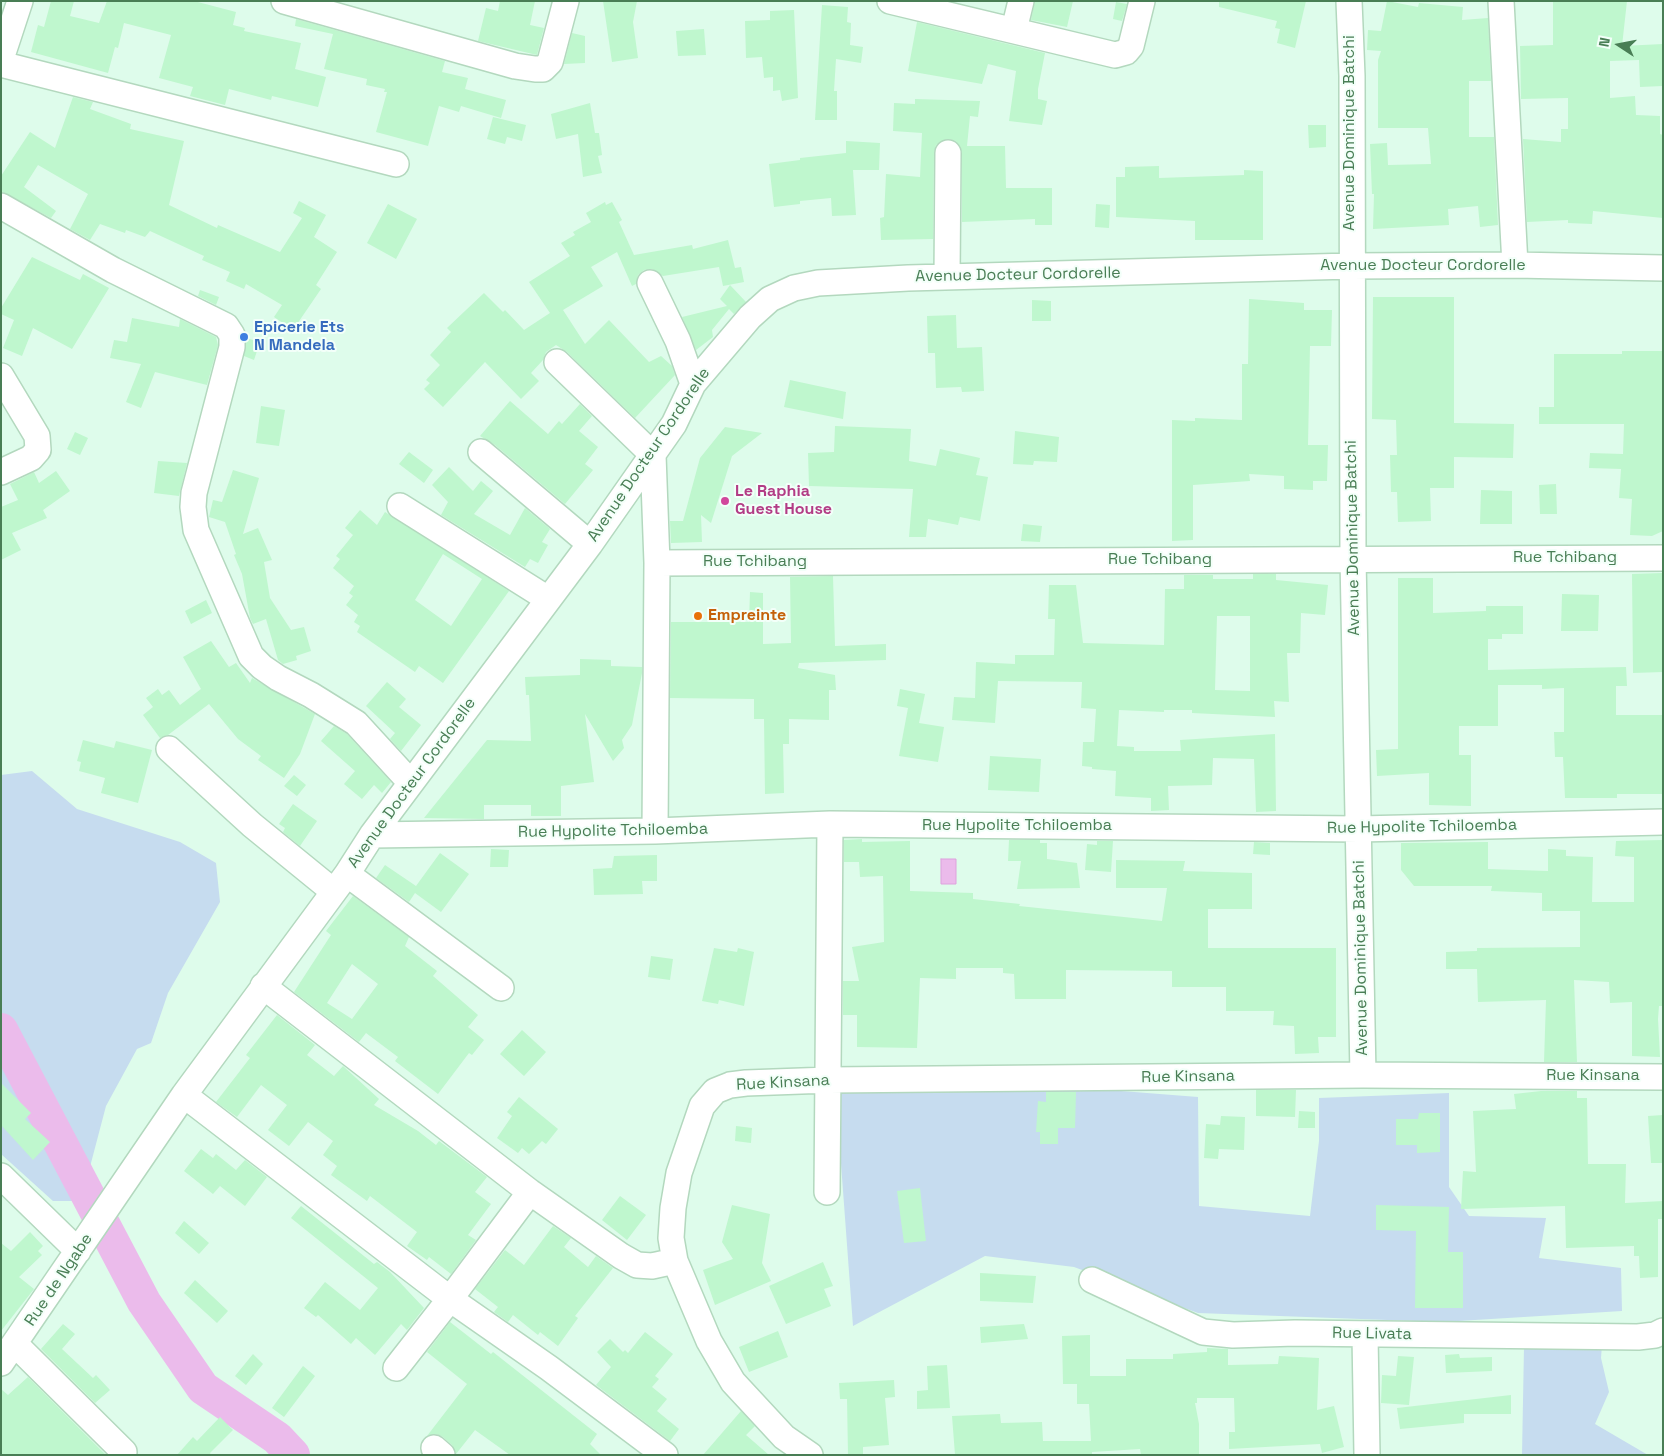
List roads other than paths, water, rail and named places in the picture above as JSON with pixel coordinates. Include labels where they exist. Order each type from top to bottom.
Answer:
[{"type":"street","points":[[1,59],[20,1]]},
{"type":"street","points":[[284,1],[515,66],[543,69],[550,62],[566,1]]},
{"type":"street","points":[[890,1],[1107,53],[1120,54],[1126,52],[1131,46],[1142,1]]},
{"type":"street","points":[[1014,30],[1021,1]]},
{"type":"street","name":"Avenue Dominique Batchi","points":[[1348,1],[1352,76],[1353,558],[1363,1075]]},
{"type":"street","points":[[1501,1],[1515,265]]},
{"type":"street","points":[[1,64],[396,164]]},
{"type":"street","points":[[947,278],[948,154]]},
{"type":"street","points":[[1,206],[112,270],[226,326],[232,335],[232,347],[194,493],[192,507],[196,530],[251,656],[262,667],[278,678],[311,695],[356,723],[412,783]]},
{"type":"street","name":"Avenue Docteur Cordorelle","points":[[116,1198],[184,1095],[340,882],[372,835],[590,544],[674,424],[693,384],[750,317],[770,299],[794,288],[867,279],[1351,266],[1515,265],[1663,268]]},
{"type":"street","points":[[650,283],[678,341],[693,384]]},
{"type":"street","points":[[557,362],[653,455],[657,563],[655,831]]},
{"type":"street","points":[[1,376],[37,436],[38,450],[31,458],[1,472]]},
{"type":"street","points":[[481,452],[590,544]]},
{"type":"street","points":[[400,506],[548,599]]},
{"type":"street","name":"Rue Tchibang","points":[[657,563],[1353,558],[1663,558]]},
{"type":"street","points":[[169,749],[252,825],[501,988]]},
{"type":"street","name":"Rue Hypolite Tchiloemba","points":[[372,835],[655,831],[830,824],[1359,829],[1663,822]]},
{"type":"street","points":[[826,1192],[830,824]]},
{"type":"street","points":[[263,986],[530,1192],[637,1265],[652,1266],[675,1261],[709,1341],[733,1382],[784,1437],[810,1455]]},
{"type":"street","name":"Rue Kinsana","points":[[675,1261],[671,1238],[673,1208],[679,1173],[702,1106],[715,1091],[730,1085],[828,1080],[1363,1075],[1663,1077]]},
{"type":"street","points":[[184,1095],[450,1300],[549,1368],[648,1450]]},
{"type":"street","points":[[1,1176],[83,1244]]},
{"type":"street","points":[[396,1368],[450,1300],[530,1192]]},
{"type":"street","name":"Rue de Ngabe","points":[[8,1354],[116,1198]]},
{"type":"street","name":"Rue Livata","points":[[1092,1280],[1203,1332],[1233,1335],[1286,1333],[1638,1337],[1655,1335],[1663,1331]]},
{"type":"street","points":[[1365,1335],[1367,1455]]},
{"type":"street","points":[[8,1354],[124,1452]]},
{"type":"waterway","points":[[1,1030],[144,1302],[203,1388],[277,1438],[293,1455]]},
{"type":"place","name":"Epicerie Ets N Mandela","points":[[244,337]]},
{"type":"place","name":"Le Raphia Guest House","points":[[725,501]]},
{"type":"place","name":"Empreinte","points":[[698,616]]}]
